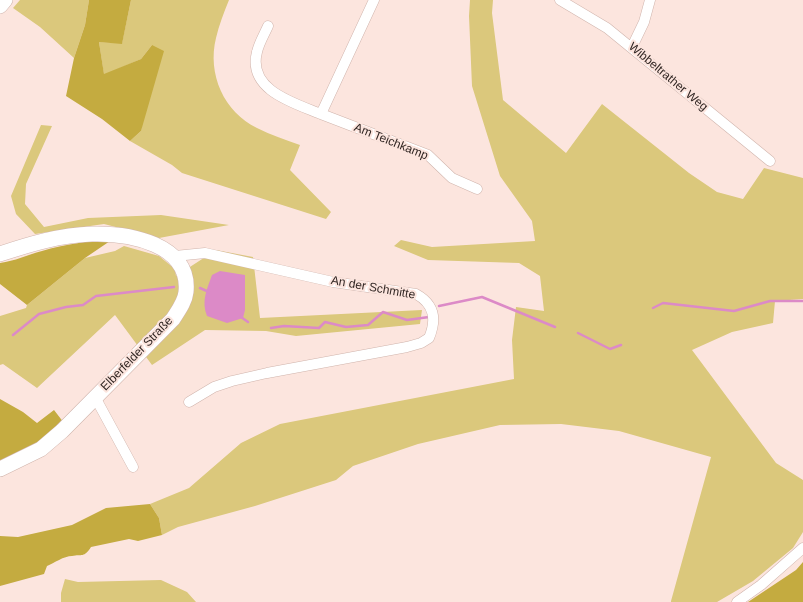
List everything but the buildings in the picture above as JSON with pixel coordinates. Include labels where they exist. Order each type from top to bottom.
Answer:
[{"type":"main road","points":[[0,6],[5,0]]},
{"type":"main road","points":[[0,254],[46,240],[92,234],[124,236],[160,247],[175,256]]},
{"type":"main road","name":"Elberfelder Straße","points":[[0,469],[41,449],[173,319],[182,305],[186,293],[185,279],[182,268],[175,256]]},
{"type":"street","points":[[321,114],[374,0]]},
{"type":"street","name":"Wibbeltrather Weg","points":[[560,0],[607,28],[632,47],[770,161]]},
{"type":"street","points":[[632,47],[644,22],[650,0]]},
{"type":"street","name":"Am Teichkamp","points":[[268,26],[256,54],[259,77],[271,91],[321,114],[428,155],[452,178],[477,189]]},
{"type":"street","name":"An der Schmitte","points":[[175,256],[205,253],[333,282],[416,294],[424,298],[431,306],[434,318],[429,338],[421,343],[232,381],[214,387],[189,402]]},
{"type":"street","points":[[95,397],[133,467]]},
{"type":"street","points":[[737,602],[762,585],[803,548]]},
{"type":"shaded area","points":[[20,0],[89,0],[85,25],[74,58],[40,27],[13,8]]},
{"type":"shaded area","points":[[89,0],[131,0],[122,44],[99,42],[104,74],[141,59],[152,45],[164,51],[141,131],[130,141],[102,119],[66,96],[74,58],[85,25]]},
{"type":"shaded area","points":[[131,0],[229,0],[216,38],[214,52],[216,78],[221,90],[227,102],[245,121],[268,133],[300,145],[290,170],[331,212],[326,219],[182,173],[172,165],[130,141],[141,131],[152,45],[141,59],[104,75],[99,42],[122,43]]},
{"type":"shaded area","points":[[470,0],[493,0],[492,13],[503,100],[566,153],[602,104],[689,173],[717,192],[743,199],[764,168],[803,178],[803,299],[775,301],[773,323],[732,332],[692,350],[776,463],[803,480],[803,532],[793,548],[753,581],[717,602],[671,602],[711,457],[619,431],[561,424],[500,425],[418,444],[353,466],[336,480],[255,506],[178,527],[162,535],[159,518],[150,504],[189,488],[241,443],[280,424],[514,379],[512,340],[516,307],[544,311],[540,276],[519,263],[428,260],[394,246],[401,240],[432,247],[535,241],[532,221],[500,176],[472,86],[469,16]]},
{"type":"shaded area","points":[[41,125],[52,126],[26,184],[25,204],[44,227],[88,218],[161,215],[229,225],[159,238],[104,224],[35,234],[16,214],[11,196]]},
{"type":"shaded area","points":[[113,239],[85,258],[27,305],[0,284],[0,263],[59,246]]},
{"type":"shaded area","points":[[124,246],[159,256],[175,269],[176,276],[216,250],[253,257],[260,318],[422,310],[420,324],[296,336],[266,331],[205,330],[152,365],[115,315],[37,388],[3,364],[0,365],[0,316],[26,308],[27,305],[85,258],[115,251]]},
{"type":"shaded area","points":[[220,271],[245,275],[245,310],[243,318],[227,323],[207,316],[205,311],[205,295],[208,285],[212,275]]},
{"type":"shaded area","points":[[0,399],[23,412],[37,423],[54,410],[64,423],[36,448],[0,463]]},
{"type":"shaded area","points":[[150,504],[159,518],[162,535],[138,541],[129,539],[91,547],[83,555],[69,556],[47,566],[44,574],[0,586],[0,536],[18,537],[72,525],[106,508]]},
{"type":"shaded area","points":[[803,562],[803,602],[748,602],[796,570]]},
{"type":"shaded area","points":[[65,579],[78,582],[161,580],[187,592],[196,602],[61,602],[61,593]]},
{"type":"waterway","points":[[13,335],[39,314],[66,307],[83,305],[96,296],[174,287]]},
{"type":"waterway","points":[[200,288],[209,292]]},
{"type":"waterway","points":[[439,306],[482,297],[555,327]]},
{"type":"waterway","points":[[653,308],[663,303],[734,311],[770,301],[803,301]]},
{"type":"waterway","points":[[271,328],[284,326],[319,328],[325,322],[346,327],[368,325],[383,312],[407,320],[429,317]]},
{"type":"waterway","points":[[241,317],[248,322]]},
{"type":"waterway","points":[[578,333],[610,349],[621,345]]}]
